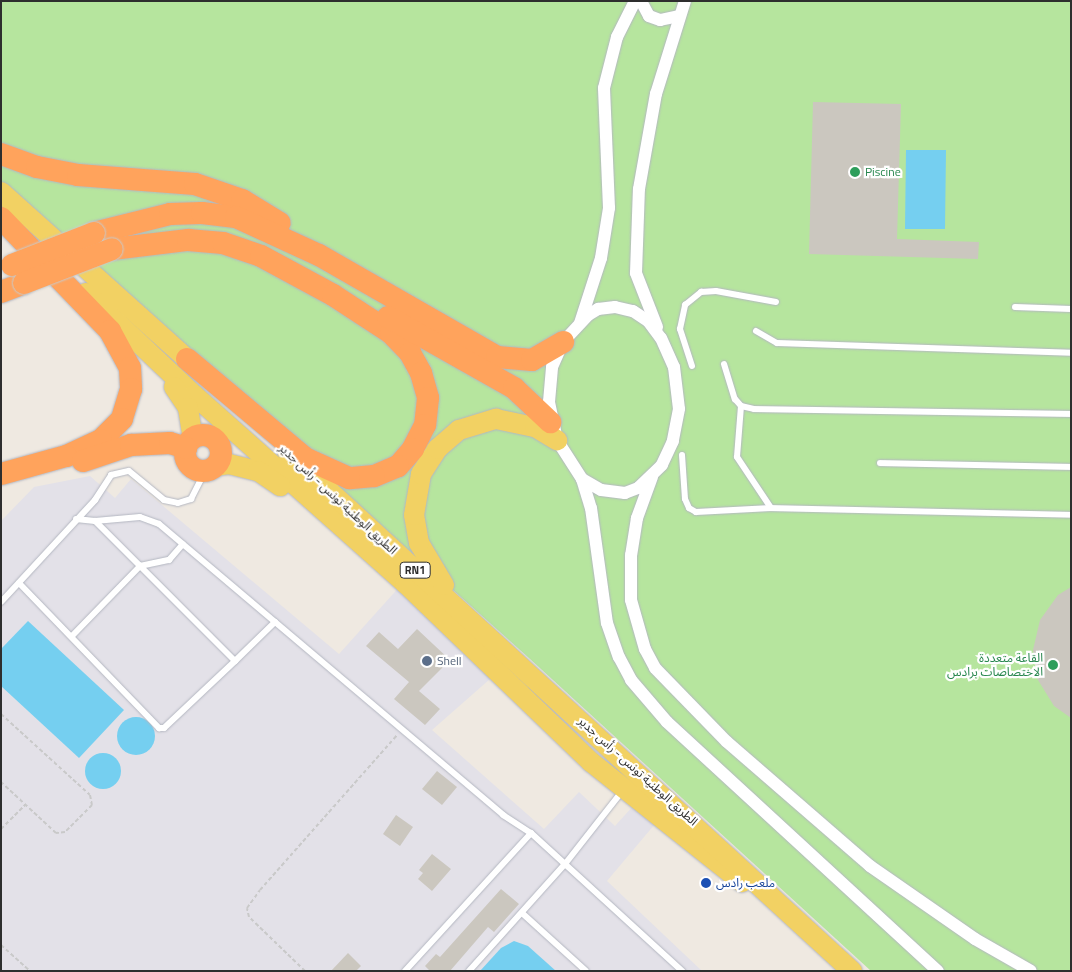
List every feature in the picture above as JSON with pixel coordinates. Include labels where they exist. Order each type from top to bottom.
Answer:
[{"type":"highway","points":[[1,154],[58,172],[178,182],[213,188],[242,200],[276,220],[370,284]]},
{"type":"highway","points":[[1,292],[13,273],[94,233],[170,214],[202,213],[236,217],[286,238],[497,357],[532,360],[563,342]]},
{"type":"highway","points":[[1,217],[110,331],[127,359],[131,378],[126,411],[101,440],[66,456],[1,474]]},
{"type":"highway","points":[[13,273],[112,249],[150,236],[193,231],[224,234],[253,243],[514,388],[553,431]]},
{"type":"highway","points":[[112,249],[188,240],[224,243],[261,256],[333,295],[391,333],[410,352],[421,373],[428,398],[425,425],[413,449],[398,466],[374,476],[349,478],[305,458],[187,359]]},
{"type":"highway","points":[[1,489],[131,445],[190,443],[206,435],[217,442],[221,454],[210,468],[190,464],[190,443]]},
{"type":"main road","name":"الطريق الوطنية تونس - رأس جدير","points":[[1,192],[187,359],[852,971]]},
{"type":"main road","name":"الطريق الوطنية تونس - رأس جدير","points":[[1,217],[163,366],[360,541],[591,762],[829,949]]},
{"type":"main road","points":[[163,366],[188,408],[190,443]]},
{"type":"main road","points":[[504,651],[443,585],[424,554],[415,531],[417,488],[437,449],[459,430],[472,424],[505,420],[553,431]]},
{"type":"main road","points":[[210,468],[229,464],[258,472],[334,528],[360,541]]},
{"type":"street","points":[[580,323],[601,258],[609,208],[604,88],[617,37],[635,1]]},
{"type":"street","points":[[641,1],[649,16],[660,20],[679,16]]},
{"type":"street","points":[[582,479],[601,490],[626,493],[638,488],[652,477],[662,465],[673,441],[680,409],[674,367],[636,274],[636,236],[644,146],[679,16],[685,1]]},
{"type":"street","points":[[661,338],[648,321],[633,311],[615,307],[598,310],[580,323],[563,342],[552,367],[553,431],[582,479],[590,508],[608,623],[619,657],[631,680],[667,722],[938,971]]},
{"type":"street","points":[[652,477],[637,518],[631,555],[631,600],[645,649],[655,668],[727,742],[870,866],[975,940],[1032,971]]},
{"type":"lane","points":[[692,366],[680,330],[686,306],[701,292],[716,291],[776,302]]},
{"type":"lane","points":[[1015,307],[1071,309]]},
{"type":"lane","points":[[756,332],[777,343],[1071,352]]},
{"type":"lane","points":[[724,364],[735,399],[741,406],[764,409],[1071,414]]},
{"type":"lane","points":[[741,406],[737,458],[771,508]]},
{"type":"lane","points":[[682,455],[685,499],[689,508],[711,512],[771,508],[1071,515]]},
{"type":"lane","points":[[880,463],[1071,466]]},
{"type":"lane","points":[[1,602],[95,500],[110,475],[119,471],[130,471],[164,500],[178,503],[191,499],[210,468]]},
{"type":"lane","points":[[76,519],[95,521],[140,517],[151,519],[503,815],[531,833],[682,971]]},
{"type":"lane","points":[[95,521],[235,661]]},
{"type":"lane","points":[[72,636],[140,566],[164,563],[183,544]]},
{"type":"lane","points":[[19,583],[162,729],[275,622]]},
{"type":"lane","points":[[469,971],[565,864],[624,788]]},
{"type":"lane","points":[[404,971],[531,833]]},
{"type":"lane","points":[[522,913],[586,971]]},
{"type":"path","points":[[1,714],[90,795],[92,805],[61,833],[25,805],[1,782]]},
{"type":"path","points":[[305,971],[249,917],[247,908],[402,730]]},
{"type":"path","points":[[1,830],[25,805]]},
{"type":"path","points":[[1,945],[30,971]]},
{"type":"shaded area","points":[[90,476],[115,498],[131,479],[339,654],[402,584],[498,672],[432,730],[544,829],[579,792],[615,826],[634,805],[655,824],[607,881],[702,971],[1,971],[1,521],[34,487]]},
{"type":"green space","points":[[1,1],[1071,1],[1071,971],[871,971],[530,659],[1,185]]},
{"type":"water","points":[[906,150],[946,150],[945,229],[905,229]]},
{"type":"water","points":[[28,621],[124,710],[79,758],[1,686],[1,649]]},
{"type":"water","points":[[136,717],[149,723],[155,736],[149,749],[136,755],[123,749],[117,736],[123,723]]},
{"type":"water","points":[[103,753],[110,754],[116,758],[120,764],[120,778],[116,784],[110,788],[103,789],[96,788],[90,784],[86,778],[85,771],[86,764],[90,758],[96,754]]},
{"type":"water","points":[[514,941],[528,946],[556,971],[480,971],[501,948]]},
{"type":"building","name":"Piscine","points":[[813,102],[901,104],[897,239],[979,242],[978,259],[809,254]]},
{"type":"building","name":"القاعة متعددة الاختصاصات برادس","points":[[1071,587],[1071,718],[1054,706],[1038,680],[1033,650],[1040,620],[1058,595]]},
{"type":"building","points":[[417,629],[450,660],[419,691],[440,709],[425,725],[394,699],[409,682],[366,646],[379,632],[398,649]]},
{"type":"building","points":[[437,771],[457,787],[442,805],[422,789]]},
{"type":"building","points":[[396,815],[413,827],[400,846],[383,834]]},
{"type":"building","points":[[432,854],[451,869],[432,891],[418,879],[423,873],[419,870]]},
{"type":"building","points":[[501,889],[519,904],[494,932],[488,927],[450,971],[430,971],[425,966],[436,954],[440,957]]},
{"type":"building","points":[[348,953],[361,966],[356,971],[331,971]]},
{"type":"place","name":"Piscine","points":[[855,172]]},
{"type":"place","name":"Shell","points":[[427,661]]},
{"type":"place","name":"القاعة متعددة الاختصاصات برادس","points":[[1053,665]]},
{"type":"place","name":"ملعب رادس","points":[[706,883]]}]
